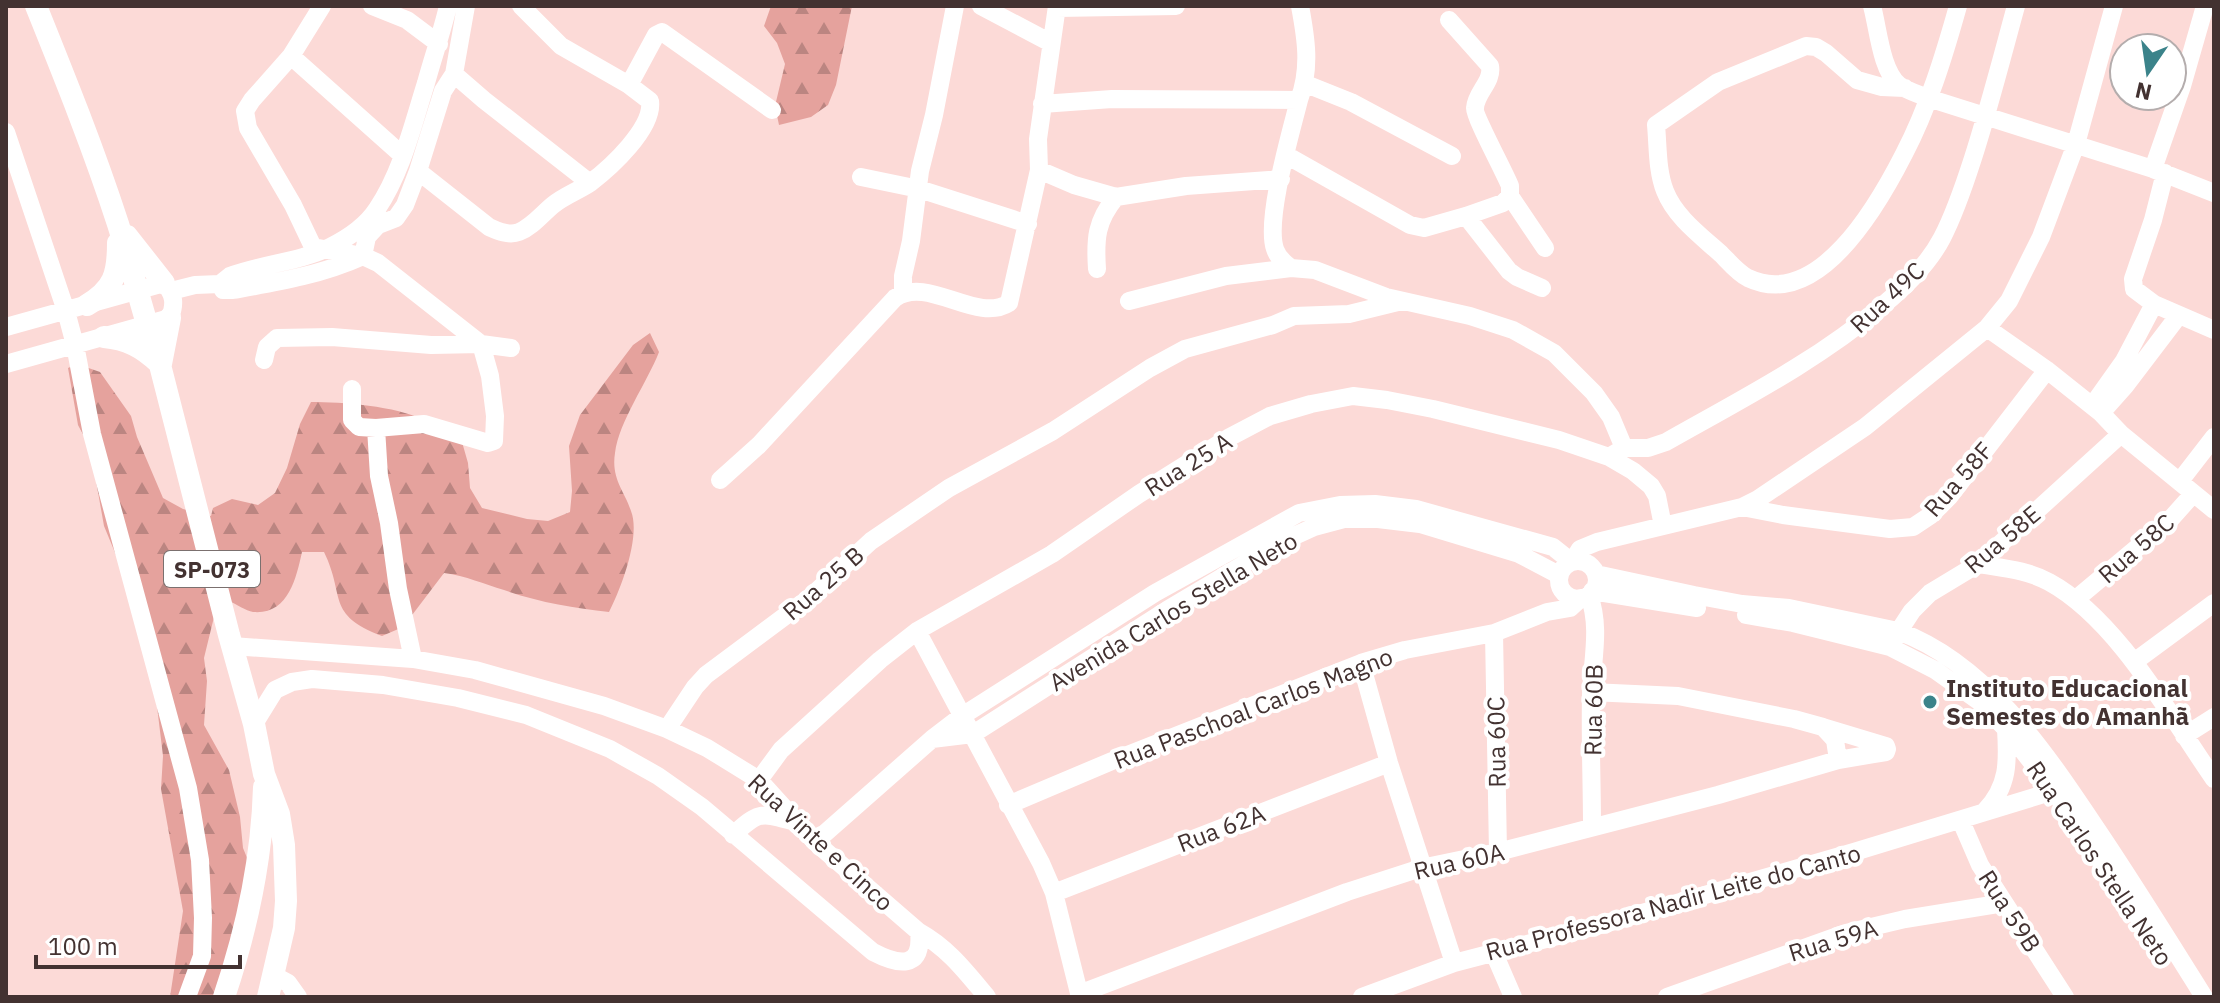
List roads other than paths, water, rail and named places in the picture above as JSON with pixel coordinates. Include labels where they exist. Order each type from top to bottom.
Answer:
[{"type":"main road","name":"SP-073","points":[[36,6],[119,226],[160,365],[254,724],[264,774],[279,814],[284,845],[286,901],[284,928],[273,976]]},
{"type":"main road","points":[[119,226],[168,287]]},
{"type":"main road","points":[[76,308],[102,295],[114,279],[119,226]]},
{"type":"main road","points":[[160,365],[170,318]]},
{"type":"main road","points":[[104,337],[131,342],[160,365]]},
{"type":"main road","name":"SP-073","points":[[224,997],[251,903],[263,822],[264,774]]},
{"type":"main road","points":[[242,938],[250,953],[273,976]]},
{"type":"street","points":[[322,6],[291,56],[245,111],[248,128],[293,205],[313,247],[363,256],[378,263],[481,344],[490,376],[495,416],[494,441],[488,443],[424,424],[359,427],[352,420],[352,389]]},
{"type":"street","points":[[372,6],[407,20],[439,44]]},
{"type":"street","points":[[6,327],[137,291],[220,284],[239,272],[327,249],[347,238],[377,209],[388,189],[439,44],[448,6]]},
{"type":"street","points":[[363,256],[367,237],[378,225],[396,218],[405,205],[443,91],[454,74],[466,6]]},
{"type":"street","points":[[418,171],[489,227],[516,234],[555,204],[590,183],[617,160],[645,124],[650,101],[629,85],[561,46],[521,6]]},
{"type":"street","points":[[720,480],[759,445],[903,291],[920,171],[955,6]]},
{"type":"street","points":[[981,6],[1051,43]]},
{"type":"street","points":[[903,291],[989,309],[1001,309],[1009,303],[1039,170],[1038,139],[1057,7],[1176,6]]},
{"type":"street","points":[[1291,268],[1280,260],[1274,247],[1272,220],[1302,92],[1305,36],[1300,6]]},
{"type":"street","points":[[1905,88],[1882,87],[1857,80],[1816,47],[1806,46],[1784,53],[1718,82],[1656,125],[1665,192],[1683,219],[1746,277],[1764,283],[1787,284],[1804,279],[1843,247],[1871,211],[1905,154],[1928,98],[1958,6]]},
{"type":"street","name":"Rua 49C","points":[[1617,452],[1666,442],[1827,349],[1900,291],[1924,265],[1941,240],[1959,202],[1987,115],[2016,6]]},
{"type":"street","points":[[1579,579],[1599,561],[1616,538],[1742,507],[1758,499],[1865,427],[1987,328],[2009,301],[2041,237],[2076,144],[2114,6]]},
{"type":"street","points":[[2205,6],[2159,171],[2153,220],[2133,279],[2134,289],[2154,304],[2214,330]]},
{"type":"street","points":[[1875,9],[1880,43],[1891,77],[1905,88],[2159,171],[2214,193]]},
{"type":"street","points":[[1449,20],[1490,66],[1489,78],[1475,108],[1476,116],[1510,186],[1510,196],[1545,248]]},
{"type":"street","points":[[629,85],[656,35],[662,32],[772,110]]},
{"type":"street","points":[[291,56],[402,155]]},
{"type":"street","points":[[454,74],[590,183]]},
{"type":"street","points":[[1042,104],[1302,92],[1351,102],[1452,156]]},
{"type":"street","points":[[6,132],[76,308],[75,345],[92,434],[188,788],[200,860],[203,918],[202,956],[187,997]]},
{"type":"street","points":[[1286,155],[1410,225],[1424,228],[1503,203],[1510,196]]},
{"type":"street","points":[[1039,170],[1074,185],[1116,197],[1186,186],[1281,179]]},
{"type":"street","points":[[861,177],[919,189],[1028,224]]},
{"type":"street","points":[[1097,269],[1096,234],[1104,212],[1116,197]]},
{"type":"street","points":[[1466,216],[1509,271],[1542,288]]},
{"type":"street","points":[[220,284],[227,291],[295,279],[336,268],[363,256]]},
{"type":"street","points":[[1129,301],[1226,276],[1291,268],[1315,270],[1374,293],[1470,316],[1513,330],[1554,353],[1594,393],[1611,417],[1617,452]]},
{"type":"street","points":[[6,364],[170,318],[174,303],[168,287]]},
{"type":"street","name":"Rua 25 B","points":[[667,729],[706,675],[808,599],[871,541],[949,488],[1053,431],[1150,368],[1185,349],[1273,325],[1294,316],[1349,314],[1402,301]]},
{"type":"street","points":[[2096,409],[2154,304]]},
{"type":"street","points":[[2096,409],[2125,386],[2179,315]]},
{"type":"street","points":[[1987,328],[2096,409],[2121,434],[2214,510]]},
{"type":"street","points":[[264,360],[267,347],[277,338],[332,337],[511,348]]},
{"type":"street","name":"Rua 58F","points":[[1742,507],[1890,529],[1913,527],[1949,497],[2047,370]]},
{"type":"street","name":"Rua 25 A","points":[[759,780],[781,750],[880,660],[917,631],[1052,554],[1230,437],[1270,416],[1311,404],[1353,396],[1387,400],[1617,452],[1651,486],[1657,496],[1663,526]]},
{"type":"street","points":[[376,428],[379,476],[413,659]]},
{"type":"street","name":"Rua 58E","points":[[1894,639],[1912,611],[1930,593],[1978,564],[2121,434]]},
{"type":"street","name":"Rua 58C","points":[[2076,599],[2168,522],[2214,437]]},
{"type":"street","points":[[815,842],[962,716],[1155,593],[1299,513],[1340,505],[1375,504],[1416,509],[1553,547],[1563,555],[1579,579],[1742,604],[1789,608],[1894,639],[1915,638],[1974,676],[2000,700],[2133,883],[2204,997]]},
{"type":"street","name":"Avenida Carlos Stella Neto","points":[[932,739],[973,734],[1167,610],[1281,542],[1314,527],[1344,519],[1420,524],[1519,554],[1579,579],[1703,608]]},
{"type":"street","points":[[1978,564],[2032,575],[2076,599],[2134,662],[2214,779]]},
{"type":"street","name":"Rua Paschoal Carlos Magno","points":[[1008,805],[1361,663],[1405,650],[1494,633],[1547,612],[1579,579]]},
{"type":"street","name":"Rua 60B","points":[[1579,579],[1594,609],[1596,630],[1591,692],[1592,827]]},
{"type":"street","points":[[2134,662],[2214,603]]},
{"type":"street","name":"Rua Carlos Stella Neto","points":[[1703,608],[1894,639],[1980,702],[2061,788],[2192,997]]},
{"type":"street","points":[[917,631],[1041,863],[1054,893],[1079,995]]},
{"type":"street","name":"Rua 60C","points":[[1494,633],[1498,852]]},
{"type":"street","name":"Rua Vinte e Cinco","points":[[232,646],[413,659],[475,670],[637,717],[667,729],[707,748],[759,780],[815,842],[919,932],[921,947],[915,957],[903,962],[891,962],[873,952],[702,807],[658,776],[610,749],[526,715],[383,685],[312,679],[292,682],[275,690],[254,724]]},
{"type":"street","points":[[1361,663],[1421,868],[1454,963]]},
{"type":"street","points":[[1591,692],[1678,696],[1794,719],[1823,727],[1835,740],[1838,755]]},
{"type":"street","points":[[2184,736],[2214,717]]},
{"type":"street","name":"Rua 60A","points":[[1079,995],[1347,892],[1421,868],[1498,852],[1718,795],[1838,755],[1886,752],[1886,746],[1823,727]]},
{"type":"street","points":[[1985,811],[2000,792],[2006,778],[2006,729]]},
{"type":"street","name":"Rua 62A","points":[[1054,893],[1389,763]]},
{"type":"street","name":"Rua Professora Nadir Leite do Canto","points":[[1362,997],[1454,963],[1604,924],[1961,821],[2061,788]]},
{"type":"street","points":[[733,835],[757,815],[767,814],[796,822]]},
{"type":"street","name":"Rua 59B","points":[[1961,821],[1980,865],[2065,997]]},
{"type":"street","name":"Rua 59A","points":[[1667,997],[1846,933],[1905,919],[2004,903]]},
{"type":"street","points":[[919,932],[939,943],[953,956],[987,997]]},
{"type":"street","points":[[1494,953],[1513,997]]},
{"type":"street","points":[[273,976],[288,983],[298,997]]},
{"type":"place","name":"Instituto Educacional Semestes do Amanhã","points":[[1930,702]]}]
